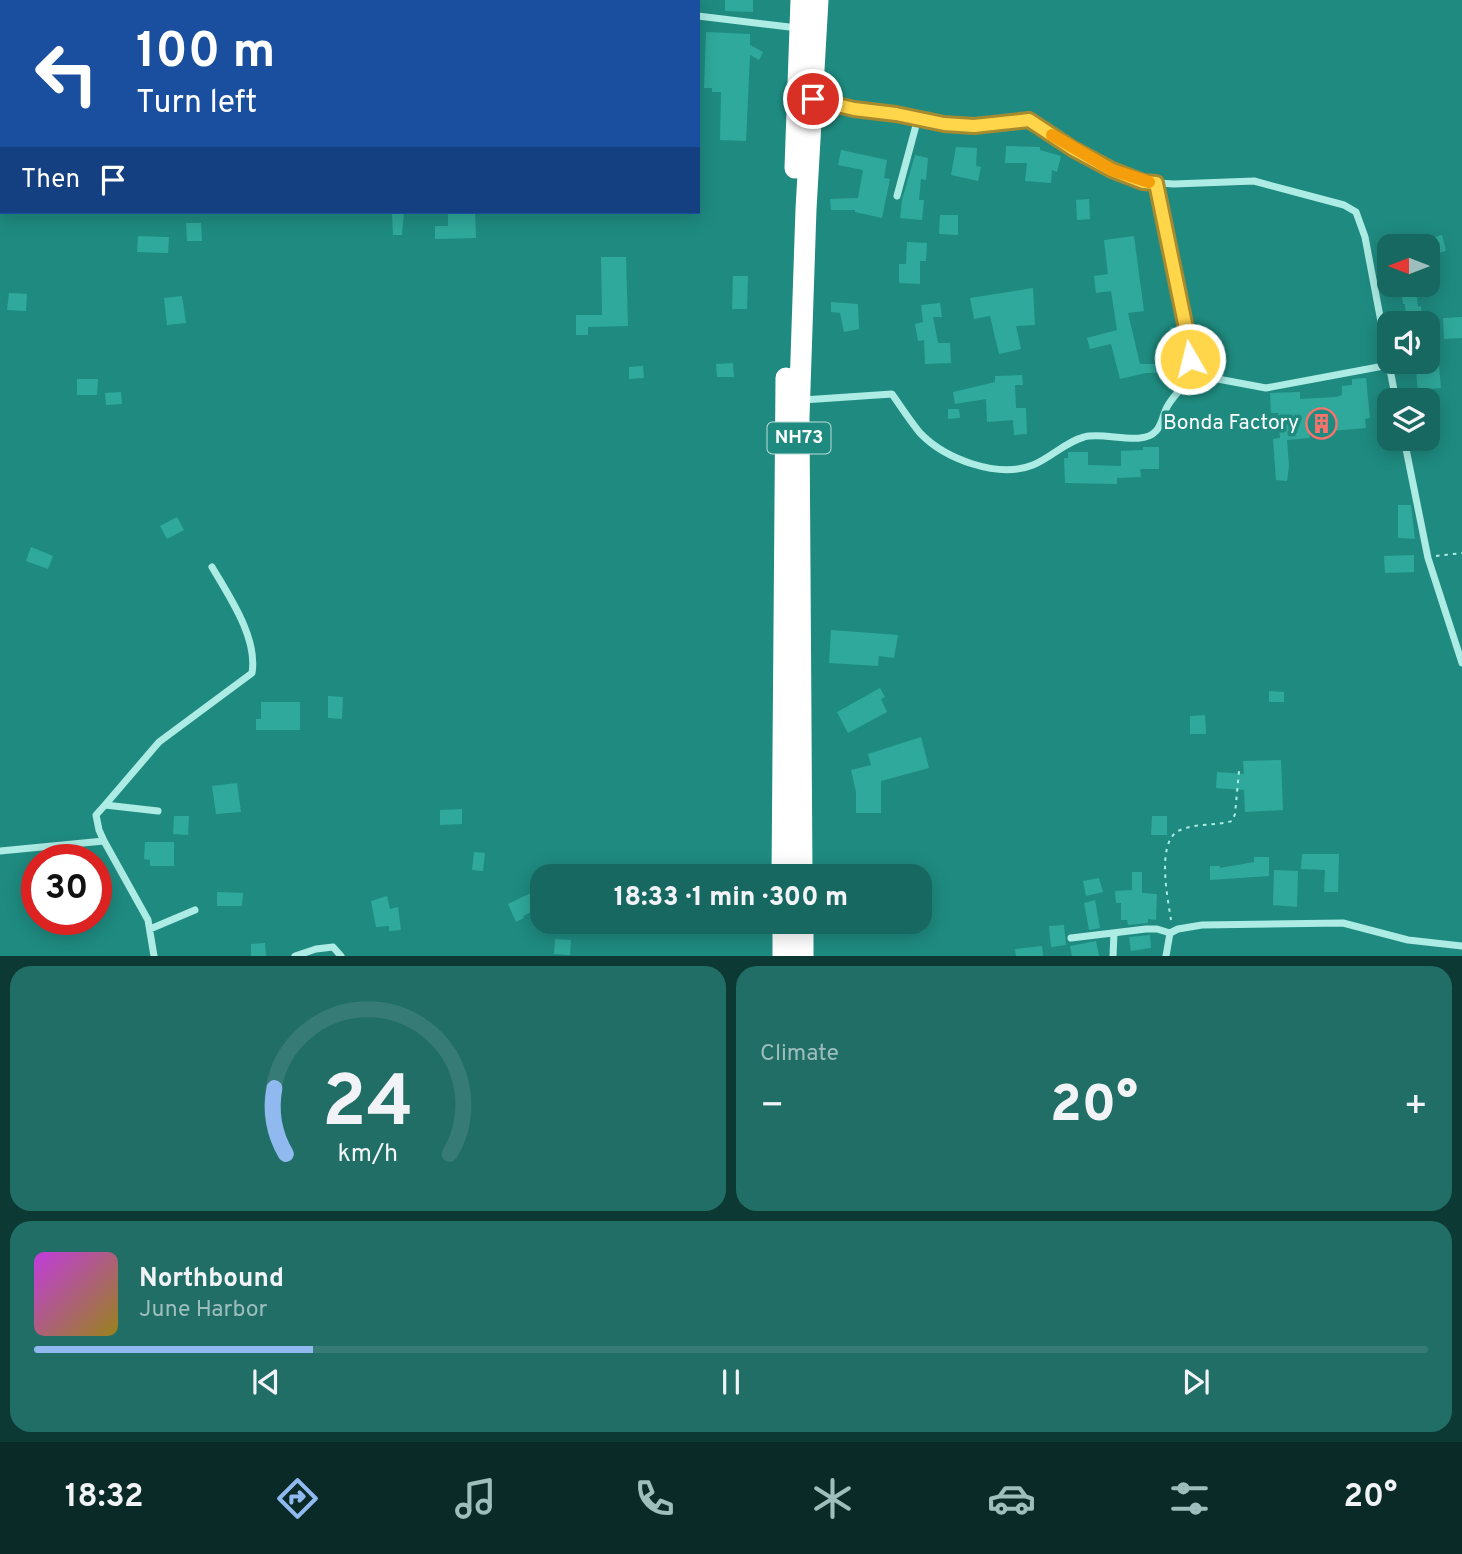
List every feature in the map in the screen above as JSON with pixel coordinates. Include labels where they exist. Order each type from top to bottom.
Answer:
[{"type":"highway","name":"NH73","points":[[782,864],[784,419],[800,0]]},
{"type":"highway","name":"NH73","points":[[802,864],[800,401],[806,209],[818,0]]},
{"type":"highway","points":[[783,934],[783,956]]},
{"type":"highway","points":[[803,934],[803,956]]},
{"type":"street","points":[[700,16],[800,28]]},
{"type":"street","points":[[813,99],[854,109],[944,124],[974,126],[1029,120],[1073,149],[1112,170],[1143,182],[1174,184],[1254,181],[1344,205],[1356,212],[1365,237],[1379,311]]},
{"type":"street","points":[[897,196],[918,118]]},
{"type":"street","points":[[800,401],[892,394],[921,433],[939,450],[974,464],[999,469],[1017,469],[1033,465],[1076,439],[1088,435],[1137,438],[1151,435],[1158,430],[1166,408],[1191,374],[1189,343],[1156,183]]},
{"type":"street","points":[[1191,374],[1266,388],[1377,367]]},
{"type":"street","points":[[1407,451],[1429,558],[1462,663]]},
{"type":"street","points":[[154,956],[150,929],[138,899],[104,841],[96,815],[159,742],[252,673],[255,658],[238,612],[212,567]]},
{"type":"street","points":[[105,805],[158,811]]},
{"type":"street","points":[[0,851],[104,841]]},
{"type":"street","points":[[150,929],[195,910]]},
{"type":"street","points":[[1071,939],[1146,929],[1170,933],[1202,925],[1343,923],[1408,940],[1462,946]]},
{"type":"street","points":[[1113,956],[1114,933]]},
{"type":"street","points":[[1166,956],[1170,933]]},
{"type":"street","points":[[295,956],[316,948],[333,947],[341,956]]},
{"type":"path","points":[[1429,558],[1462,552]]},
{"type":"path","points":[[1178,929],[1172,921],[1167,893],[1165,853],[1168,841],[1177,832],[1200,825],[1232,821],[1236,814],[1239,771]]},
{"type":"building","points":[[725,0],[753,0],[753,12],[725,11]]},
{"type":"building","points":[[706,32],[750,34],[750,45],[763,52],[759,60],[750,55],[746,141],[720,140],[721,92],[704,88]]},
{"type":"building","points":[[1006,146],[1040,147],[1040,150],[1061,156],[1057,172],[1052,170],[1051,183],[1025,181],[1027,163],[1005,163]]},
{"type":"building","points":[[956,147],[977,148],[976,166],[981,167],[978,181],[951,175]]},
{"type":"building","points":[[841,150],[887,160],[884,178],[890,179],[882,218],[855,210],[831,210],[830,199],[858,198],[863,170],[838,165]]},
{"type":"building","points":[[915,155],[928,158],[926,180],[921,179],[919,200],[924,200],[922,220],[900,218],[902,200]]},
{"type":"building","points":[[1089,199],[1090,219],[1077,220],[1076,200]]},
{"type":"building","points":[[392,214],[404,214],[402,235],[393,235]]},
{"type":"building","points":[[448,214],[475,214],[476,238],[435,239],[435,226],[448,226]]},
{"type":"building","points":[[940,215],[958,215],[958,235],[939,234]]},
{"type":"building","points":[[186,223],[201,223],[202,241],[187,241]]},
{"type":"building","points":[[138,236],[169,237],[168,253],[137,252]]},
{"type":"building","points":[[1134,236],[1144,311],[1128,313],[1140,364],[1170,364],[1170,327],[1179,327],[1180,372],[1146,373],[1120,379],[1111,344],[1090,349],[1087,338],[1117,330],[1111,291],[1096,293],[1094,276],[1108,274],[1104,240]]},
{"type":"building","points":[[1440,236],[1446,251],[1440,253]]},
{"type":"building","points":[[907,242],[927,243],[926,261],[920,261],[920,284],[899,283],[899,264],[906,264]]},
{"type":"building","points":[[601,257],[626,257],[628,326],[588,327],[588,335],[576,335],[576,315],[602,315]]},
{"type":"building","points":[[733,276],[748,276],[747,309],[732,309]]},
{"type":"building","points":[[1033,288],[1035,325],[1016,326],[1021,349],[999,354],[990,316],[974,319],[970,298]]},
{"type":"building","points":[[9,293],[27,294],[26,311],[7,310]]},
{"type":"building","points":[[182,296],[186,323],[167,325],[164,298]]},
{"type":"building","points":[[1402,298],[1417,298],[1421,311],[1405,311]]},
{"type":"building","points":[[831,302],[858,304],[859,329],[844,332],[840,313],[831,312]]},
{"type":"building","points":[[940,303],[942,317],[933,317],[938,343],[950,343],[951,363],[925,364],[924,340],[918,341],[915,324],[923,322],[921,305]]},
{"type":"building","points":[[1462,317],[1462,338],[1444,339],[1443,318]]},
{"type":"building","points":[[733,363],[734,377],[717,377],[716,364]]},
{"type":"building","points":[[643,366],[644,378],[629,379],[629,367]]},
{"type":"building","points":[[1416,374],[1440,374],[1441,388],[1418,388]]},
{"type":"building","points":[[1022,375],[1023,385],[1015,385],[1016,408],[1026,408],[1027,434],[1014,435],[1013,420],[987,422],[986,399],[955,404],[953,392],[995,382],[995,376]]},
{"type":"building","name":"Bonda Factory","points":[[1366,378],[1370,418],[1365,419],[1366,428],[1309,433],[1310,438],[1287,440],[1287,481],[1276,480],[1273,439],[1280,438],[1278,413],[1271,413],[1270,393],[1300,392],[1300,399],[1336,397],[1342,395],[1342,386],[1352,385],[1352,379]]},
{"type":"building","points":[[77,379],[98,379],[97,395],[77,395]]},
{"type":"building","points":[[121,392],[122,404],[106,405],[105,393]]},
{"type":"building","points":[[948,409],[959,409],[960,418],[948,419]]},
{"type":"building","points":[[1143,447],[1159,447],[1159,469],[1140,469],[1141,477],[1117,478],[1117,484],[1065,483],[1064,458],[1068,458],[1068,452],[1088,452],[1088,465],[1121,466],[1121,451],[1143,450]]},
{"type":"building","points":[[1398,505],[1411,505],[1415,539],[1398,538]]},
{"type":"building","points":[[177,517],[184,530],[167,539],[160,526]]},
{"type":"building","points":[[31,547],[53,556],[48,569],[26,561]]},
{"type":"building","points":[[1414,555],[1414,572],[1385,573],[1384,556]]},
{"type":"building","points":[[831,630],[898,635],[894,658],[879,656],[878,666],[829,663]]},
{"type":"building","points":[[880,688],[885,697],[881,699],[887,712],[848,733],[837,712]]},
{"type":"building","points":[[1269,691],[1284,692],[1284,702],[1269,702]]},
{"type":"building","points":[[328,696],[343,697],[342,719],[328,718]]},
{"type":"building","points":[[261,702],[300,702],[300,730],[256,730],[256,719],[261,719]]},
{"type":"building","points":[[1205,715],[1206,734],[1190,734],[1190,716]]},
{"type":"building","points":[[921,737],[929,768],[881,781],[881,813],[856,813],[856,792],[851,770],[871,765],[868,754]]},
{"type":"building","points":[[1281,760],[1283,810],[1245,812],[1244,790],[1216,788],[1217,772],[1244,774],[1243,761]]},
{"type":"building","points":[[237,783],[241,812],[216,814],[212,786]]},
{"type":"building","points":[[462,809],[462,824],[440,825],[440,810]]},
{"type":"building","points":[[174,816],[189,816],[188,835],[173,834]]},
{"type":"building","points":[[1152,816],[1167,816],[1167,835],[1151,835]]},
{"type":"building","points":[[145,842],[174,842],[174,866],[150,866],[150,860],[144,859]]},
{"type":"building","points":[[474,852],[485,853],[483,871],[472,870]]},
{"type":"building","points":[[1302,854],[1339,854],[1338,892],[1324,892],[1325,870],[1301,869]]},
{"type":"building","points":[[1254,857],[1269,857],[1269,876],[1210,880],[1210,866],[1220,868],[1254,862]]},
{"type":"building","points":[[1274,870],[1298,871],[1297,907],[1273,905]]},
{"type":"building","points":[[1132,872],[1142,872],[1142,893],[1157,894],[1156,920],[1148,919],[1148,923],[1128,925],[1127,920],[1121,920],[1121,903],[1116,903],[1115,891],[1132,890]]},
{"type":"building","points":[[1099,878],[1103,892],[1086,896],[1083,881]]},
{"type":"building","points":[[217,892],[243,893],[242,906],[217,906]]},
{"type":"building","points":[[530,893],[530,913],[516,922],[508,904]]},
{"type":"building","points":[[387,896],[390,909],[398,907],[401,930],[389,931],[389,926],[376,927],[371,901]]},
{"type":"building","points":[[1095,900],[1100,928],[1089,930],[1084,903]]},
{"type":"building","points":[[1064,925],[1066,945],[1051,947],[1049,926]]},
{"type":"building","points":[[1150,935],[1151,948],[1131,951],[1129,937]]},
{"type":"building","points":[[555,939],[571,940],[570,955],[554,954]]},
{"type":"building","points":[[1096,941],[1099,956],[1072,956],[1070,946]]},
{"type":"building","points":[[265,943],[266,956],[251,956],[251,944]]},
{"type":"building","points":[[1042,946],[1043,956],[1016,956],[1015,949]]},
{"type":"slow traffic","points":[[1052,135],[1112,170],[1149,182]]},
{"type":"place","name":"Bonda Factory","points":[[1322,423]]},
{"type":"route","points":[[813,99],[854,109],[944,124],[974,126],[1029,120],[1073,149],[1112,170],[1143,182],[1156,183],[1190,359]]}]
